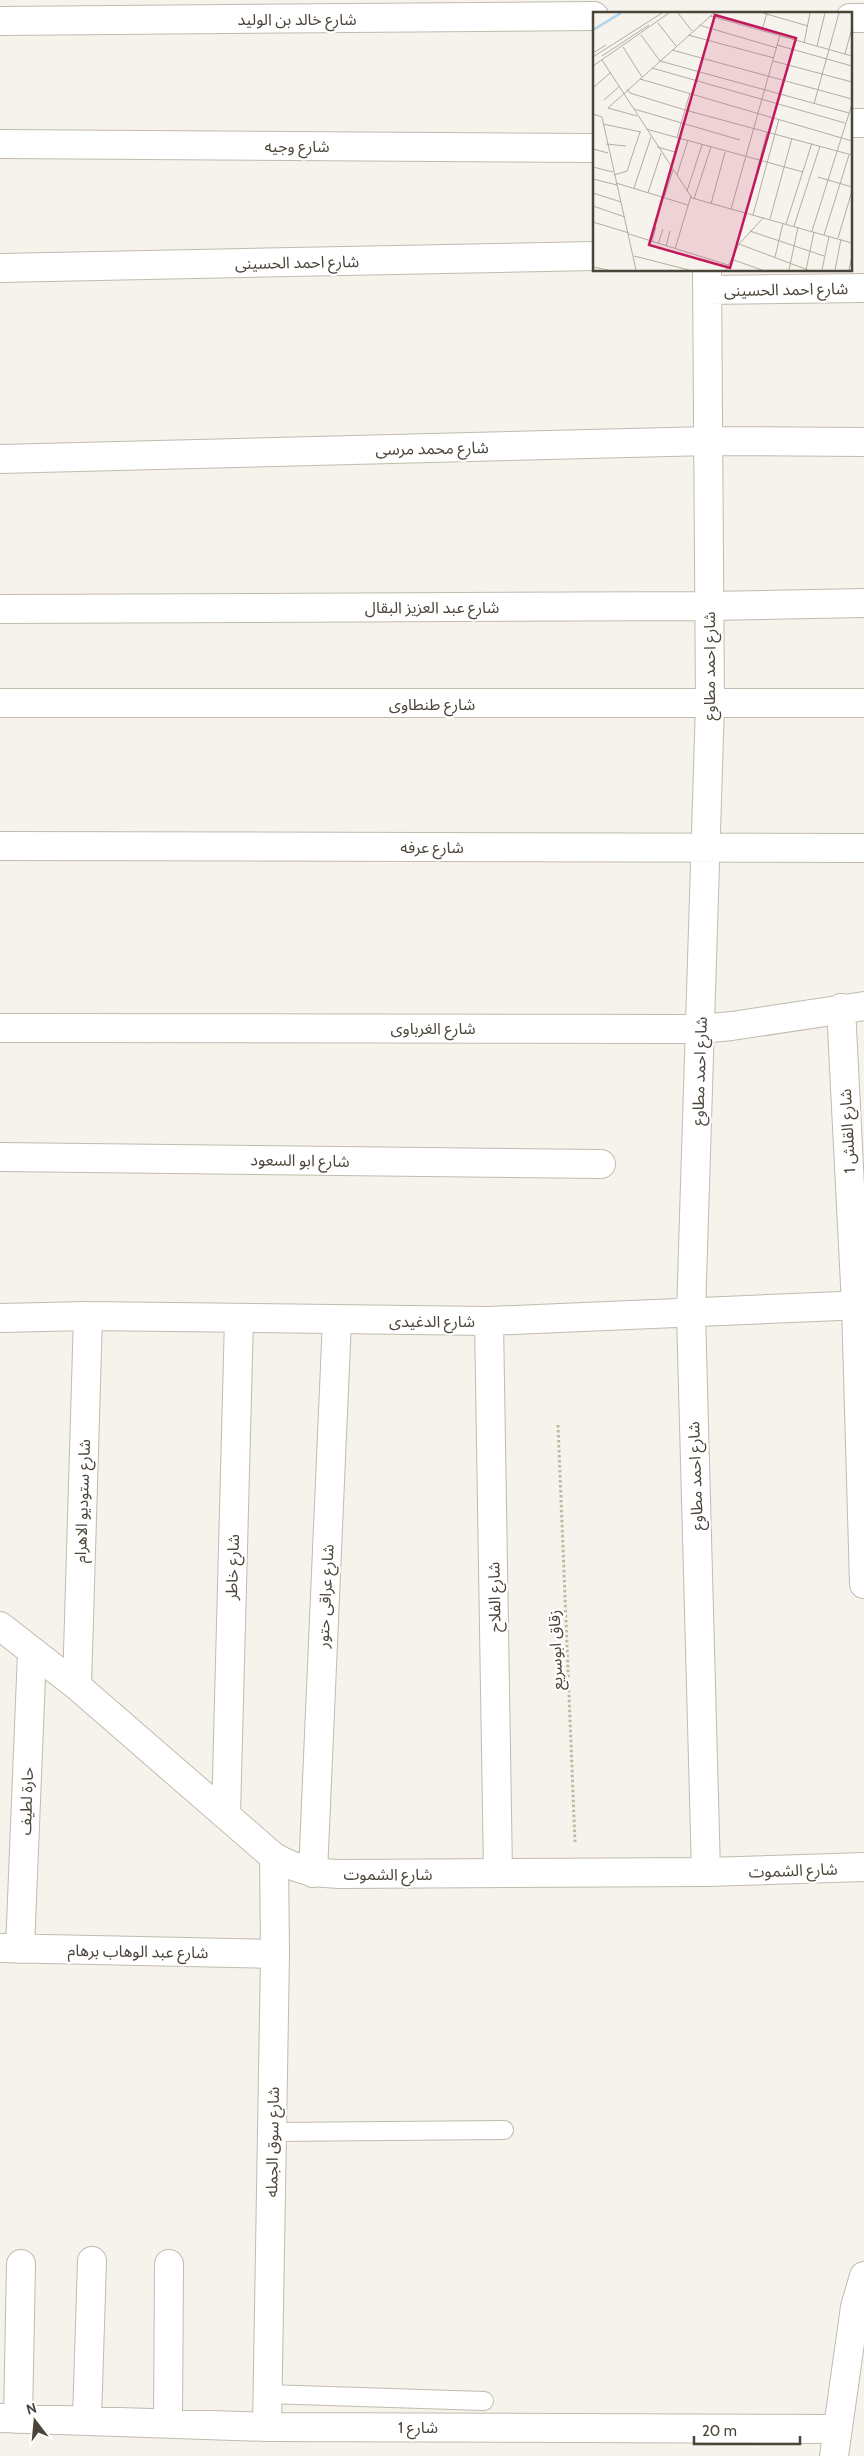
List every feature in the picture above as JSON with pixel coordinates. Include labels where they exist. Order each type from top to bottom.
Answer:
[{"type":"street","name":"شارع خالد بن الوليد","points":[[0,21],[503,8],[593,16]]},
{"type":"street","name":"شارع وجيه","points":[[0,144],[593,148]]},
{"type":"street","name":"شارع احمد الحسينى","points":[[0,268],[593,256]]},
{"type":"street","name":"شارع احمد الحسينى","points":[[708,280],[864,288]]},
{"type":"street","name":"شارع احمد مطاوع","points":[[706,1872],[691,1313],[710,704],[708,280]]},
{"type":"street","name":"شارع محمد مرسى","points":[[0,459],[709,442],[864,442]]},
{"type":"street","name":"شارع عبد العزيز البقال","points":[[0,609],[709,606],[864,603]]},
{"type":"street","name":"شارع طنطاوى","points":[[0,703],[864,703]]},
{"type":"street","name":"شارع عرفه","points":[[0,846],[864,848]]},
{"type":"street","name":"شارع الغرباوى","points":[[0,1028],[700,1029],[741,1025],[852,1007]]},
{"type":"street","name":"شارع القلش 1","points":[[852,1007],[860,1305],[864,1584]]},
{"type":"street","name":"شارع ابو السعود","points":[[0,1157],[601,1164]]},
{"type":"street","name":"شارع الدغيدى","points":[[0,1318],[88,1316],[239,1320],[489,1321],[860,1305]]},
{"type":"street","name":"شارع ستوديو الاهرام","points":[[77,1686],[88,1316]]},
{"type":"street","name":"شارع خاطر","points":[[226,1815],[239,1320]]},
{"type":"street","name":"شارع عراقى حتور","points":[[313,1872],[337,1320]]},
{"type":"street","name":"شارع الفلاح","points":[[489,1321],[498,1873]]},
{"type":"street","name":"شارع الشموت","points":[[0,1626],[77,1686],[274,1857],[295,1868],[313,1872],[577,1873],[706,1872],[864,1867]]},
{"type":"street","name":"حارة لطيف","points":[[10,1949],[32,1652]]},
{"type":"street","name":"شارع سوق الجمله","points":[[267,2427],[275,1954],[274,1857]]},
{"type":"street","name":"شارع عبد الوهاب برهام","points":[[10,1949],[275,1954]]},
{"type":"street","points":[[87,2419],[92,2261]]},
{"type":"street","points":[[9,2419],[20,2264]]},
{"type":"street","points":[[168,2423],[169,2264]]},
{"type":"street","points":[[834,2456],[837,2429],[855,2361],[855,2307],[864,2276]]},
{"type":"street","name":"شارع 1","points":[[9,2419],[87,2419],[267,2427],[837,2429]]},
{"type":"lane","points":[[272,2132],[504,2130]]},
{"type":"lane","points":[[267,2394],[484,2400]]},
{"type":"path","name":"زقاق ابوسريع","points":[[558,1425],[577,1873]]}]
